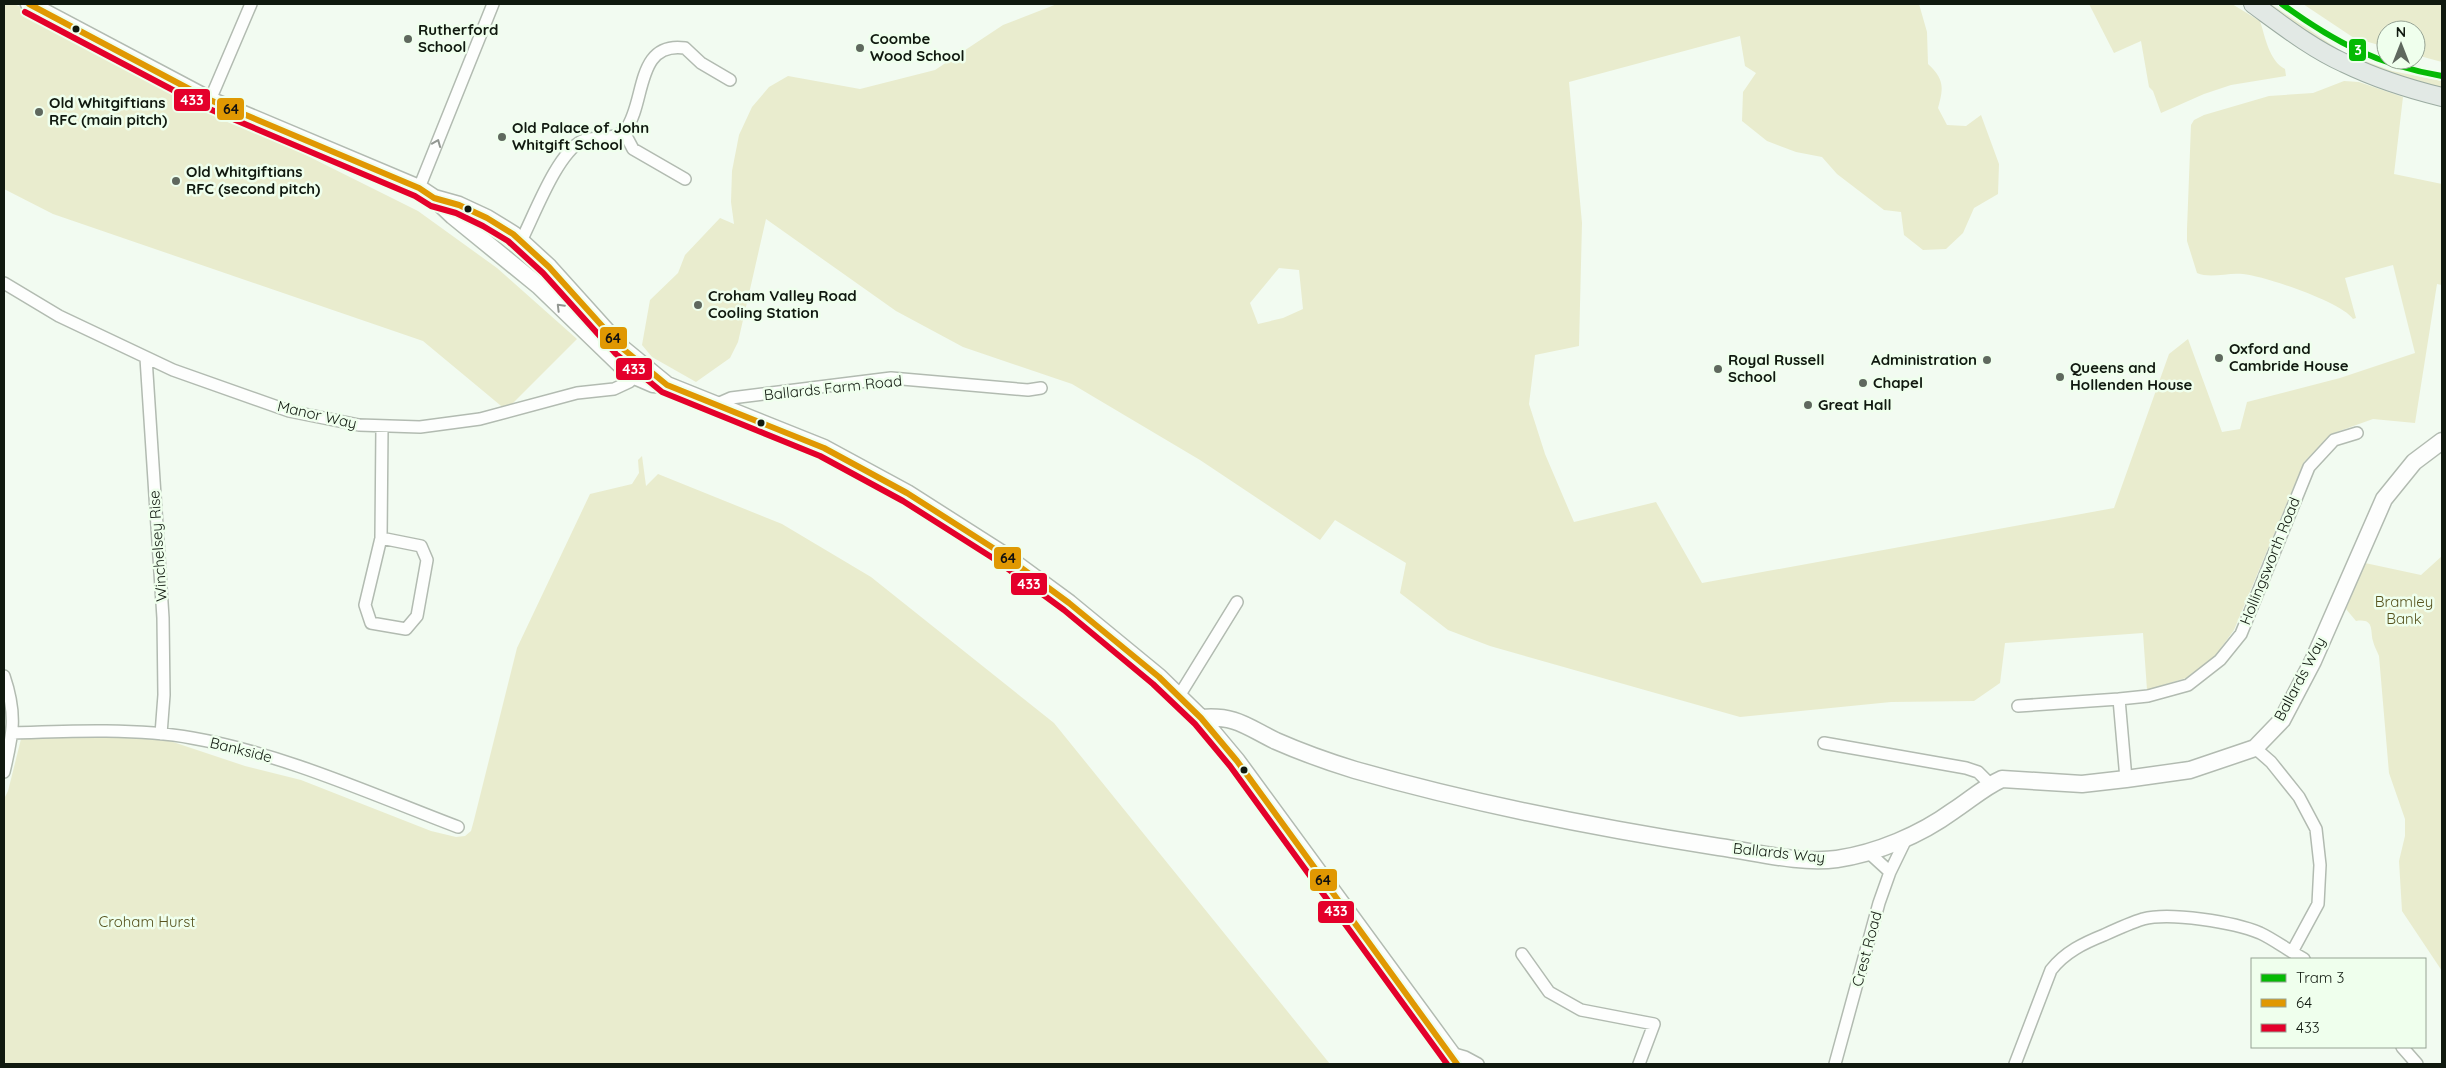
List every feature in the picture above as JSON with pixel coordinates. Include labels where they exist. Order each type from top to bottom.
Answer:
[{"type":"main road","points":[[2253,4],[2316,48],[2343,63],[2397,84],[2442,98]]},
{"type":"street","points":[[30,4],[210,100],[419,188],[434,198],[453,216],[539,286],[615,362],[824,448],[906,493],[1002,553],[1069,603],[1159,677],[1201,718],[1238,761],[1296,838],[1454,1058],[1465,1057],[1478,1064]]},
{"type":"street","points":[[210,100],[251,4]]},
{"type":"street","points":[[419,188],[493,4]]},
{"type":"street","points":[[521,241],[560,162],[575,146],[584,140],[616,135],[624,132],[630,124],[644,75],[656,53],[667,48],[684,48],[701,63],[730,80]]},
{"type":"street","points":[[624,132],[633,149],[685,179]]},
{"type":"street","points":[[434,198],[459,204],[488,218],[521,241],[549,267],[622,348],[640,371]]},
{"type":"street","name":"Manor Way","points":[[4,282],[58,316],[146,358],[289,410],[340,422],[382,427],[440,425],[480,420],[577,393],[614,389],[640,371]]},
{"type":"street","name":"Winchelsey Rise","points":[[146,358],[163,618],[164,695],[161,734]]},
{"type":"street","name":"Ballards Farm Road","points":[[716,404],[731,398],[891,378],[1028,390],[1041,388]]},
{"type":"street","points":[[380,538],[421,546],[427,560],[417,616],[406,629],[371,623],[364,604],[380,538],[382,427]]},
{"type":"street","name":"Hollingsworth Road","points":[[2018,706],[2148,696],[2188,684],[2220,660],[2241,634],[2309,467],[2334,440],[2357,433]]},
{"type":"street","name":"Ballards Way","points":[[1201,718],[1221,716],[1236,720],[1277,741],[1338,765],[1403,784],[1567,820],[1679,841],[1794,858],[1836,859],[1867,851],[1907,837],[1951,813],[1990,784],[2002,779],[2082,784],[2126,780],[2190,770],[2255,748],[2282,720],[2308,669],[2384,499],[2414,462],[2442,441]]},
{"type":"street","points":[[1179,696],[1238,602]]},
{"type":"street","points":[[4,676],[11,697],[14,715],[13,733],[4,772]]},
{"type":"street","points":[[2119,698],[2126,780]]},
{"type":"street","name":"Bankside","points":[[13,733],[161,734],[207,741],[272,757],[458,827]]},
{"type":"street","points":[[1824,743],[1966,768],[1978,772],[1990,784]]},
{"type":"street","points":[[2255,748],[2271,762],[2299,797],[2316,829],[2320,865],[2318,904],[2292,952]]},
{"type":"street","name":"Crest Road","points":[[1835,1064],[1879,903],[1890,872],[1907,837]]},
{"type":"street","points":[[1867,851],[1890,872]]},
{"type":"street","points":[[2015,1064],[2051,970],[2060,959],[2073,949],[2125,926],[2144,919],[2168,917],[2214,922],[2260,933],[2302,958]]},
{"type":"street","points":[[1522,954],[1549,992],[1581,1010],[1654,1024],[1639,1064]]},
{"type":"street","points":[[2403,1048],[2417,1064]]},
{"type":"green space","points":[[4,4],[14,4],[32,12],[121,63],[418,211],[497,268],[577,339],[506,410],[423,341],[53,214],[4,189]]},
{"type":"green space","name":"Royal Russell School","points":[[1057,4],[1919,4],[1927,32],[1928,64],[1940,79],[1942,89],[1938,108],[1947,125],[1966,126],[1981,115],[1999,164],[1998,194],[1974,208],[1963,233],[1946,249],[1923,250],[1904,235],[1901,212],[1884,210],[1837,174],[1822,157],[1796,152],[1767,141],[1742,121],[1743,92],[1756,73],[1745,66],[1740,36],[1569,82],[1582,223],[1579,346],[1535,355],[1529,404],[1545,454],[1574,522],[1656,502],[1702,583],[2114,508],[2169,354],[2188,339],[2222,432],[2240,429],[2247,402],[2340,378],[2415,353],[2393,265],[2345,278],[2356,318],[2353,319],[2334,305],[2268,279],[2243,274],[2202,275],[2197,273],[2187,241],[2191,125],[2194,120],[2204,115],[2269,96],[2313,93],[2344,81],[2359,82],[2403,97],[2394,174],[2442,184],[2442,285],[2437,284],[2415,423],[2373,419],[2331,434],[2304,462],[2234,630],[2215,656],[2186,678],[2147,690],[2143,633],[2005,643],[2000,683],[1974,701],[1891,702],[1740,717],[1490,646],[1448,630],[1400,593],[1406,563],[1335,520],[1320,540],[1200,460],[1072,384],[963,347],[896,311],[766,219],[738,342],[730,358],[696,382],[652,357],[642,345],[650,300],[678,273],[685,255],[720,218],[734,224],[731,202],[732,171],[739,135],[752,107],[769,87],[788,76],[860,89],[935,70],[1003,25]],"holes":[[[1279,268],[1299,270],[1303,309],[1283,318],[1258,324],[1250,303]]]},
{"type":"green space","points":[[2089,4],[2232,4],[2260,21],[2271,54],[2285,69],[2286,76],[2231,85],[2204,94],[2161,113],[2153,91],[2149,87],[2141,41],[2114,53]]},
{"type":"green space","points":[[2268,4],[2271,4],[2344,53],[2343,56],[2296,27]]},
{"type":"green space","points":[[2303,4],[2442,4],[2442,62],[2426,58],[2426,20],[2376,20],[2376,44],[2354,38]]},
{"type":"green space","points":[[2352,56],[2376,65],[2376,69],[2351,61]]},
{"type":"green space","points":[[2378,70],[2389,70],[2442,81],[2442,91]]},
{"type":"green space","name":"Croham Hurst","points":[[642,456],[646,486],[658,474],[782,524],[871,577],[1054,723],[1330,1064],[4,1064],[4,799],[8,791],[21,739],[25,737],[101,735],[164,739],[245,766],[301,780],[431,831],[456,837],[465,836],[471,831],[517,648],[590,494],[632,484],[639,473],[638,460]]},
{"type":"green space","name":"Bramley Bank","points":[[2442,556],[2442,971],[2402,911],[2399,861],[2405,836],[2405,819],[2389,773],[2379,656],[2373,643],[2369,623],[2366,621],[2356,621],[2346,609],[2365,563],[2421,575]]},
{"type":"tram line","name":"3","points":[[2282,4],[2320,30],[2358,50],[2397,65],[2442,76]]},
{"type":"transit line","name":"64","points":[[29,4],[210,100],[419,188],[434,198],[459,205],[487,218],[513,234],[549,267],[622,348],[667,385],[824,448],[907,493],[1001,553],[1069,603],[1159,677],[1201,718],[1237,761],[1457,1064]]},
{"type":"transit line","name":"433","points":[[25,12],[207,108],[415,196],[431,206],[456,213],[483,226],[508,241],[543,273],[616,354],[662,392],[820,456],[903,501],[996,560],[1064,610],[1153,684],[1195,724],[1230,766],[1447,1064]]},
{"type":"place","name":"Rutherford School","points":[[408,39]]},
{"type":"place","name":"Coombe Wood School","points":[[860,48]]},
{"type":"place","name":"Old Whitgiftians RFC (main pitch)","points":[[39,112]]},
{"type":"place","name":"Old Palace of John Whitgift School","points":[[502,137]]},
{"type":"place","name":"Old Whitgiftians RFC (second pitch)","points":[[176,181]]},
{"type":"place","name":"Croham Valley Road Cooling Station","points":[[698,305]]},
{"type":"place","name":"Oxford and Cambride House","points":[[2219,358]]},
{"type":"place","name":"Administration","points":[[1987,360]]},
{"type":"place","name":"Royal Russell School","points":[[1718,369]]},
{"type":"place","name":"Queens and Hollenden House","points":[[2060,377]]},
{"type":"place","name":"Chapel","points":[[1863,383]]},
{"type":"place","name":"Great Hall","points":[[1808,405]]}]
